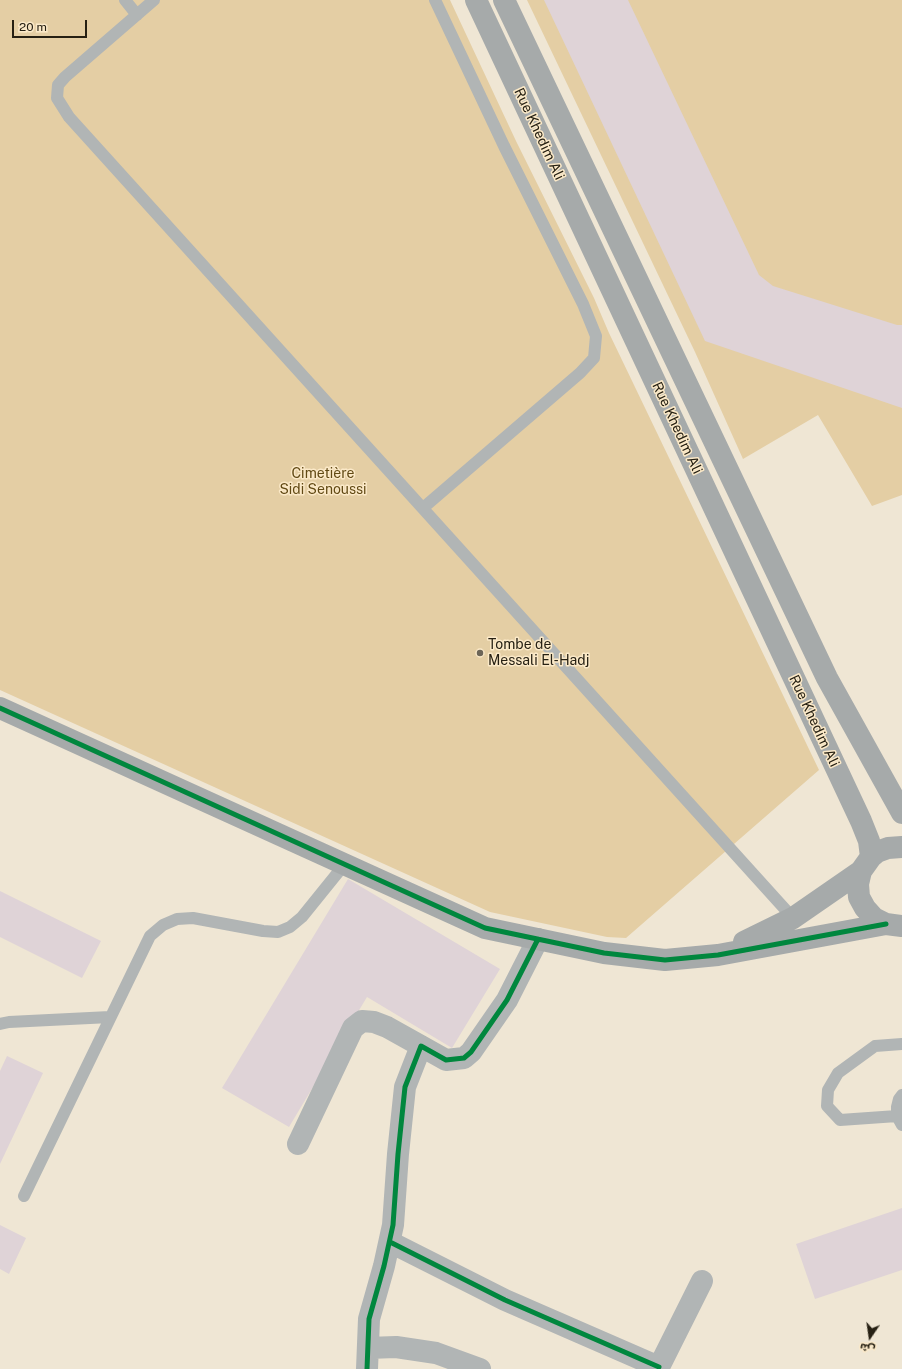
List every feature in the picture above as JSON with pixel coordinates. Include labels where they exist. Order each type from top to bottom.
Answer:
[{"type":"main road","name":"Rue Khedim Ali","points":[[476,0],[861,821],[869,841],[866,864],[858,884],[859,897],[865,908],[874,918],[896,927]]},
{"type":"main road","name":"Rue Khedim Ali","points":[[504,0],[827,678],[902,813]]},
{"type":"main road","points":[[0,708],[485,928],[604,953],[665,960],[718,955],[896,927]]},
{"type":"main road","points":[[718,955],[793,918],[888,848],[902,847]]},
{"type":"street","points":[[298,1144],[353,1028],[362,1021],[374,1022],[387,1027],[446,1060],[464,1058],[471,1052],[507,1000],[538,939]]},
{"type":"street","points":[[367,1369],[369,1319],[384,1266],[393,1225],[405,1086],[421,1046]]},
{"type":"street","points":[[390,1242],[506,1300],[659,1368],[702,1281]]},
{"type":"street","points":[[368,1348],[396,1347],[436,1353],[480,1369]]},
{"type":"lane","points":[[125,0],[137,15]]},
{"type":"lane","points":[[154,0],[65,77],[58,85],[57,98],[69,118],[793,918]]},
{"type":"lane","points":[[423,508],[580,373],[594,358],[596,336],[583,304],[504,146],[435,0]]},
{"type":"lane","points":[[24,1196],[150,936],[163,925],[177,919],[193,918],[263,931],[278,932],[290,927],[302,917],[344,865]]},
{"type":"lane","points":[[0,1024],[10,1022],[110,1017]]},
{"type":"lane","points":[[902,1044],[876,1046],[838,1073],[828,1090],[826,1106],[840,1120],[900,1120],[897,1107],[899,1099],[902,1095]]},
{"type":"green space","name":"Cimetière Sidi Senoussi","points":[[0,0],[450,0],[516,141],[594,298],[609,333],[819,770],[626,938],[607,937],[490,912],[0,690]]},
{"type":"green space","points":[[527,0],[902,0],[902,495],[872,506],[818,415],[743,459],[695,352]]},
{"type":"building","points":[[544,0],[628,0],[759,275],[773,286],[897,325],[902,325],[902,408],[705,341]]},
{"type":"building","points":[[348,879],[500,969],[452,1048],[367,997],[289,1127],[222,1088]]},
{"type":"building","points":[[0,891],[101,941],[82,978],[0,937]]},
{"type":"building","points":[[7,1056],[43,1073],[0,1164],[0,1071]]},
{"type":"building","points":[[902,1208],[902,1270],[815,1299],[796,1244]]},
{"type":"building","points":[[0,1225],[26,1238],[9,1274],[0,1269]]},
{"type":"cycle path","points":[[0,708],[485,928],[604,953],[665,960],[718,955],[886,924]]},
{"type":"cycle path","points":[[367,1369],[369,1319],[384,1266],[393,1225],[405,1087],[421,1046],[446,1060],[464,1058],[471,1052],[507,1000],[538,939]]},
{"type":"cycle path","points":[[390,1242],[505,1300],[659,1367]]},
{"type":"place","name":"Tombe de Messali El-Hadj","points":[[480,653]]}]
